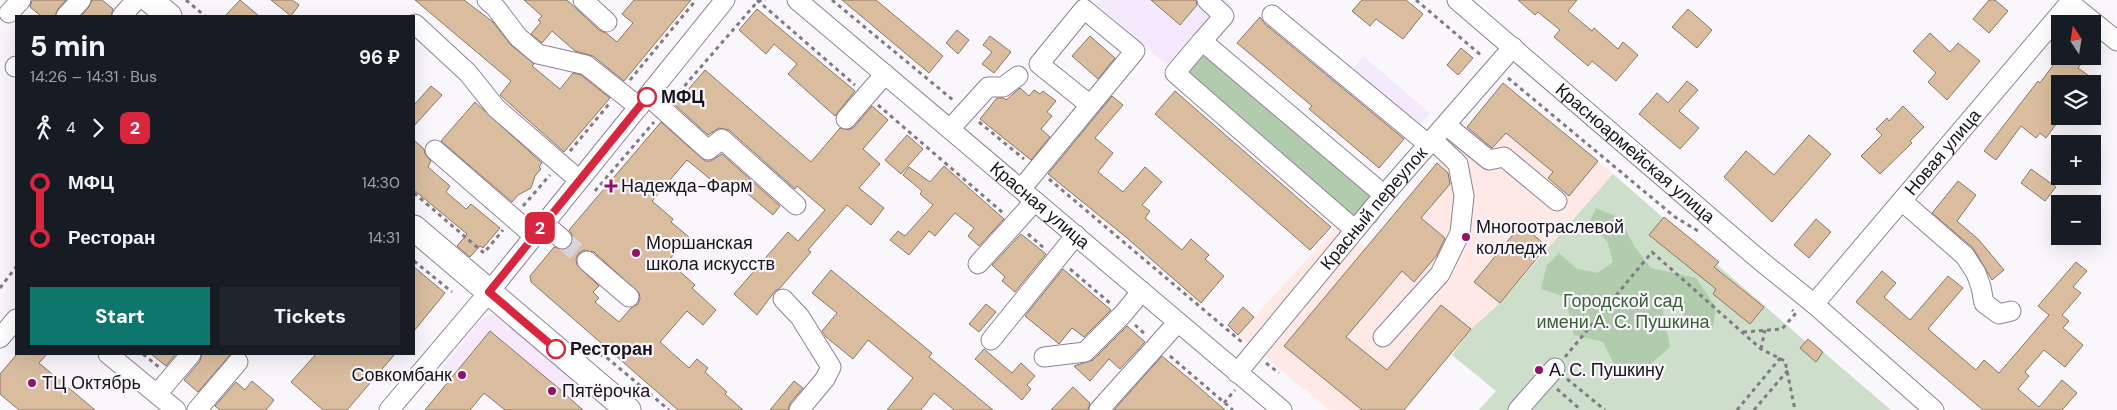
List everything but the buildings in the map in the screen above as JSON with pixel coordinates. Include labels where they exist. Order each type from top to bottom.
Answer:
[{"type":"main road","points":[[150,0],[168,15]]},
{"type":"main road","points":[[415,229],[628,410]]},
{"type":"street","points":[[67,15],[81,0]]},
{"type":"street","points":[[123,15],[136,0]]},
{"type":"street","points":[[487,0],[496,8],[518,37],[538,54],[586,65],[643,101],[708,150],[722,139],[796,204]]},
{"type":"street","points":[[583,0],[607,22]]},
{"type":"street","points":[[389,410],[489,292],[726,0]]},
{"type":"street","name":"Красная улица","points":[[797,0],[1178,322],[1273,407]]},
{"type":"street","points":[[1207,0],[1224,16],[1175,73],[1355,230]]},
{"type":"street","name":"Красноармейская улица","points":[[1457,0],[1756,257],[1814,304],[1934,410]]},
{"type":"street","points":[[2071,1],[2117,41]]},
{"type":"street","name":"Новая улица","points":[[1814,304],[2071,1]]},
{"type":"street","points":[[1020,189],[1090,106],[1135,51],[1084,9],[1039,64],[1090,106]]},
{"type":"street","points":[[1272,15],[1458,164],[1464,196],[1460,233],[1440,274],[1383,337]]},
{"type":"street","points":[[415,24],[468,73],[496,108],[579,180]]},
{"type":"street","points":[[1202,41],[1384,195]]},
{"type":"street","name":"Красный переулок","points":[[1237,373],[1384,195],[1513,47]]},
{"type":"street","points":[[846,119],[885,74]]},
{"type":"street","points":[[950,129],[988,87],[1003,87],[1018,76]]},
{"type":"street","points":[[1446,125],[1489,160],[1504,157],[1557,201]]},
{"type":"street","points":[[435,150],[539,230],[562,239]]},
{"type":"street","points":[[978,264],[1035,201]]},
{"type":"street","points":[[1902,201],[1965,256],[1976,273],[1984,303],[1999,314],[2011,311]]},
{"type":"street","points":[[991,340],[1076,235]]},
{"type":"street","points":[[587,261],[629,298]]},
{"type":"street","points":[[1044,357],[1085,352],[1142,292]]},
{"type":"street","points":[[783,300],[800,317],[832,367],[825,379],[799,410]]},
{"type":"street","points":[[0,338],[15,320]]},
{"type":"street","points":[[1099,410],[1178,322]]},
{"type":"street","points":[[109,355],[176,410]]},
{"type":"street","points":[[157,394],[190,355]]},
{"type":"street","points":[[197,410],[238,362]]},
{"type":"street","points":[[1518,410],[1550,374]]},
{"type":"path","points":[[186,0],[204,15]]},
{"type":"path","points":[[629,80],[696,0]]},
{"type":"path","points":[[674,98],[758,1],[766,0]]},
{"type":"path","points":[[832,0],[953,100]]},
{"type":"path","points":[[1416,0],[1675,217],[1705,236]]},
{"type":"path","points":[[758,1],[856,86]]},
{"type":"path","points":[[870,99],[1005,214]]},
{"type":"path","points":[[522,208],[610,102]]},
{"type":"path","points":[[976,119],[1279,373]]},
{"type":"path","points":[[590,197],[654,121]]},
{"type":"path","points":[[415,194],[484,253],[509,223]]},
{"type":"path","points":[[1027,233],[1152,340]]},
{"type":"path","points":[[1550,374],[1652,252],[1761,349],[1781,357],[1785,361],[1795,410]]},
{"type":"path","points":[[415,262],[452,292]]},
{"type":"path","points":[[0,288],[15,268]]},
{"type":"path","points":[[1743,332],[1782,329],[1796,314],[1789,307]]},
{"type":"path","points":[[1761,349],[1765,330]]},
{"type":"path","points":[[590,351],[606,357],[669,410]]},
{"type":"path","points":[[1166,352],[1233,410]]},
{"type":"path","points":[[1737,410],[1781,357]]},
{"type":"path","points":[[1754,410],[1788,370]]},
{"type":"path","points":[[1550,374],[1581,410]]},
{"type":"path","points":[[1550,374],[1605,410]]},
{"type":"shaded area","points":[[1101,0],[1226,0],[1232,5],[1171,69],[1097,4]]},
{"type":"shaded area","points":[[1363,56],[1430,113],[1420,125],[1353,69]]},
{"type":"shaded area","name":"Многоотраслевой колледж","points":[[1503,83],[1613,174],[1500,303],[1471,329],[1404,410],[1329,410],[1238,335],[1338,225],[1366,248]]},
{"type":"shaded area","points":[[492,314],[499,316],[578,382],[555,410],[484,393],[480,398],[442,368],[483,318]]},
{"type":"green space","points":[[1202,49],[1382,200],[1384,211],[1376,223],[1360,228],[1182,80]]},
{"type":"green space","name":"Городской сад имени А. С. Пушкина","points":[[1613,174],[1805,341],[1808,339],[1891,410],[1479,410],[1496,391],[1452,355],[1471,329],[1500,303]]},
{"type":"green space","points":[[1596,208],[1620,218],[1634,246],[1651,268],[1696,278],[1716,307],[1713,327],[1692,330],[1679,305],[1662,306],[1670,347],[1640,373],[1615,366],[1603,342],[1574,335],[1565,297],[1541,289],[1547,265],[1559,253],[1577,269],[1598,273],[1613,262],[1608,243],[1590,221]]},
{"type":"tunnel","points":[[562,239],[587,261]]},
{"type":"bus line","name":"2","points":[[556,349],[489,292],[647,97]]},
{"type":"place","name":"МФЦ","points":[[647,97]]},
{"type":"place","name":"Надежда-Фарм","points":[[611,186]]},
{"type":"place","name":"Многоотраслевой колледж","points":[[1466,237]]},
{"type":"place","name":"Моршанская школа искусств","points":[[636,253]]},
{"type":"place","name":"Ресторан","points":[[556,349]]},
{"type":"place","name":"А. С. Пушкину","points":[[1539,370]]},
{"type":"place","name":"Совкомбанк","points":[[462,375]]},
{"type":"place","name":"ТЦ Октябрь","points":[[32,383]]},
{"type":"place","name":"Пятёрочка","points":[[552,391]]}]
